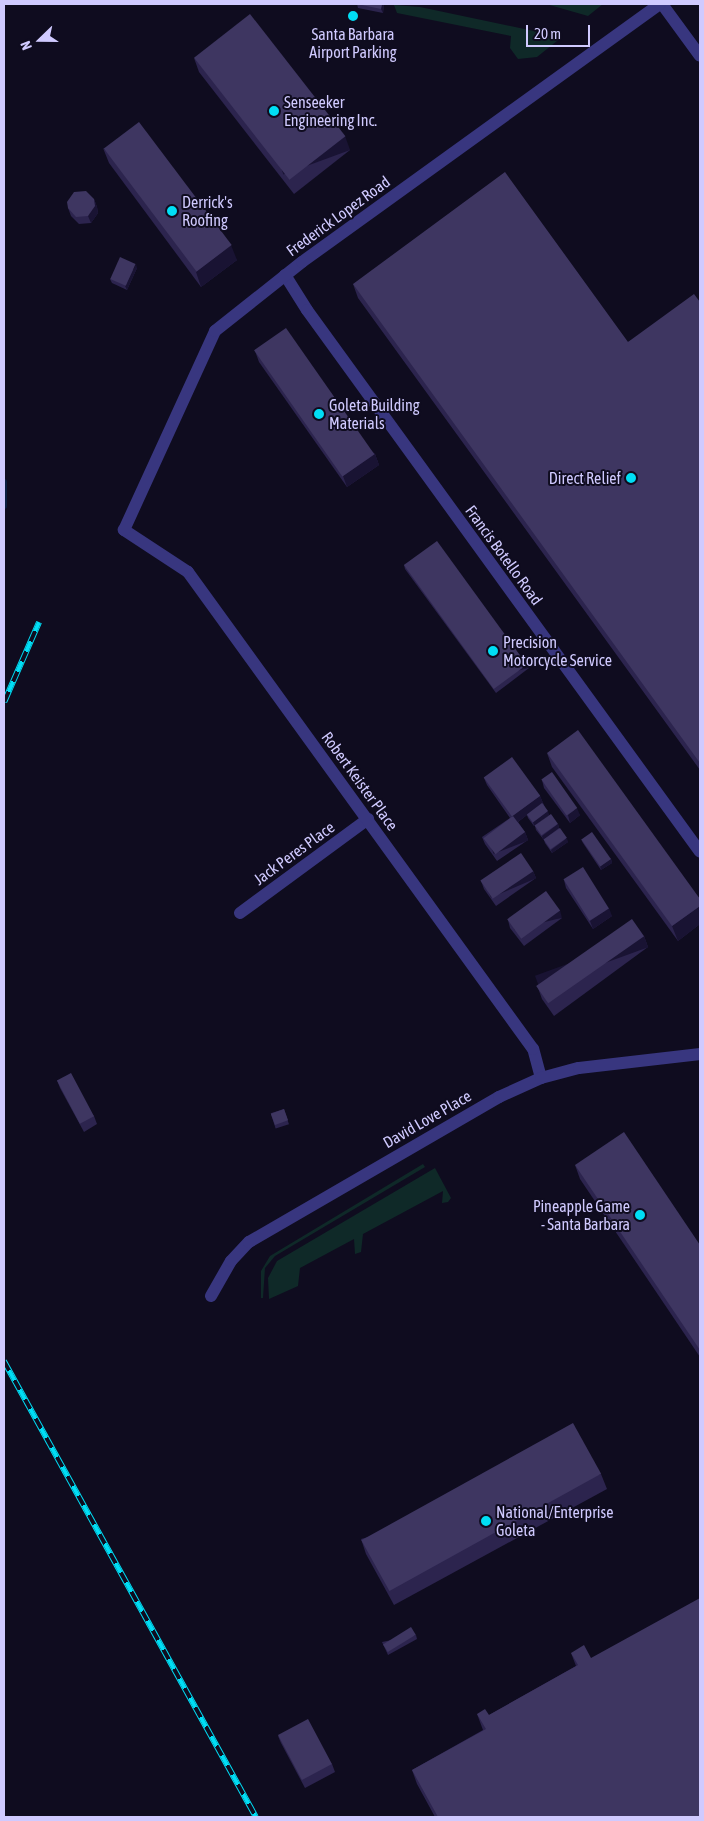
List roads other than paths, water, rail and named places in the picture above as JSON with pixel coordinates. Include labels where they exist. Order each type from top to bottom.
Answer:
[{"type":"street","points":[[661,4],[700,56]]},
{"type":"street","name":"Frederick Lopez Road","points":[[124,530],[215,331],[285,275],[661,4]]},
{"type":"street","name":"Francis Botello Road","points":[[285,275],[306,310],[700,852]]},
{"type":"street","name":"Robert Keister Place","points":[[124,530],[188,572],[368,819],[532,1049],[541,1078]]},
{"type":"street","name":"Jack Peres Place","points":[[240,913],[368,819]]},
{"type":"street","name":"David Love Place","points":[[211,1296],[231,1261],[249,1242],[436,1132],[541,1078],[579,1068],[700,1054]]},
{"type":"waterway","points":[[4,482],[4,506]]},
{"type":"railway","points":[[4,702],[39,622]]},
{"type":"railway","points":[[4,1361],[256,1817]]},
{"type":"place","name":"Santa Barbara Airport Parking","points":[[353,16]]},
{"type":"place","name":"Senseeker Engineering Inc.","points":[[274,111]]},
{"type":"place","name":"Derrick's Roofing","points":[[172,211]]},
{"type":"place","name":"Goleta Building Materials","points":[[319,414]]},
{"type":"place","name":"Direct Relief","points":[[631,478]]},
{"type":"place","name":"Precision Motorcycle Service","points":[[493,651]]},
{"type":"place","name":"Pineapple Game - Santa Barbara","points":[[640,1215]]},
{"type":"place","name":"National/Enterprise Goleta","points":[[486,1521]]}]
